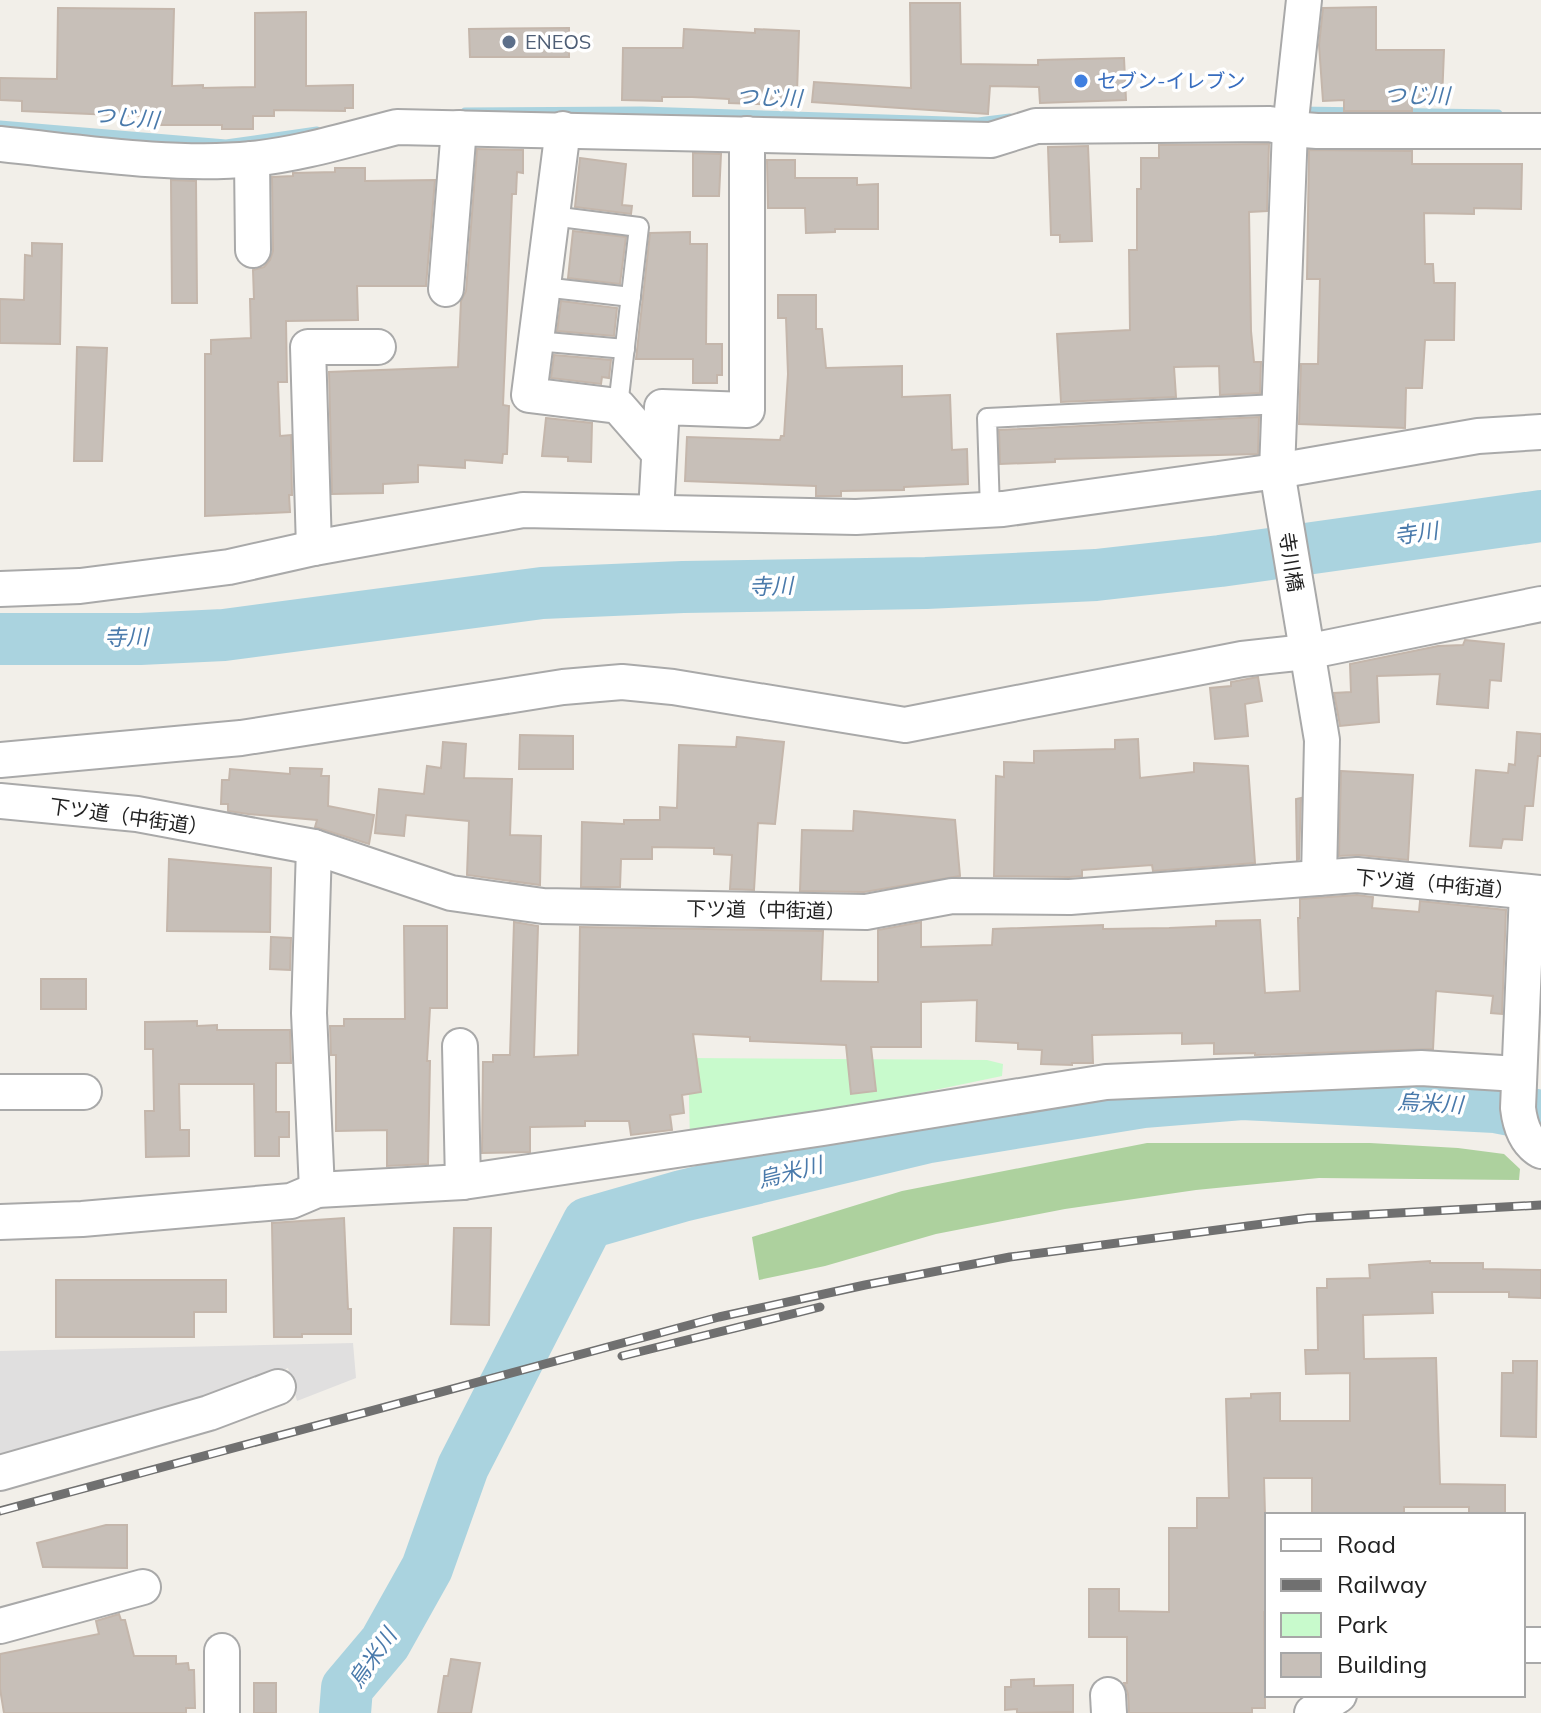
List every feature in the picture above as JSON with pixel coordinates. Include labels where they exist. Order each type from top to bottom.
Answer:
[{"type":"street","name":"寺川橋","points":[[1304,0],[1291,118],[1278,477],[1322,740],[1319,878]]},
{"type":"street","points":[[0,144],[191,160],[252,159],[313,148],[397,127],[991,140],[1036,126],[1270,124],[1291,118],[1541,131]]},
{"type":"street","points":[[446,289],[459,128]]},
{"type":"street","points":[[563,129],[529,395],[618,406],[659,453]]},
{"type":"street","points":[[656,512],[662,407],[747,410],[747,134]]},
{"type":"street","points":[[252,159],[253,250]]},
{"type":"street","points":[[314,548],[308,347],[378,347]]},
{"type":"street","points":[[0,589],[80,586],[229,567],[314,548],[523,510],[856,517],[990,510],[1278,477],[1478,436],[1541,432]]},
{"type":"street","points":[[0,760],[241,738],[563,687],[622,682],[673,687],[905,725],[1305,646],[1541,604]]},
{"type":"street","name":"下ツ道（中街道）","points":[[0,801],[137,814],[314,847],[451,893],[543,906],[866,912],[952,896],[1070,897],[1357,875],[1534,892]]},
{"type":"street","points":[[314,847],[309,1013],[317,1190]]},
{"type":"street","points":[[1534,892],[1518,1074],[1520,1124],[1531,1146],[1541,1151]]},
{"type":"street","points":[[460,1046],[463,1182]]},
{"type":"street","points":[[0,1222],[82,1219],[291,1201],[317,1190],[463,1182],[1106,1082],[1421,1068],[1518,1074]]},
{"type":"street","points":[[0,1092],[84,1092]]},
{"type":"street","points":[[0,1473],[209,1413],[278,1387]]},
{"type":"street","points":[[0,1626],[143,1587]]},
{"type":"street","points":[[222,1651],[222,1713]]},
{"type":"street","points":[[1312,1713],[1336,1697]]},
{"type":"lane","points":[[552,216],[639,227],[618,406]]},
{"type":"lane","points":[[543,287],[631,297]]},
{"type":"lane","points":[[536,341],[625,349]]},
{"type":"lane","points":[[990,510],[987,418],[1280,404]]},
{"type":"shaded area","points":[[353,1343],[356,1378],[297,1401],[288,1368],[196,1407],[0,1459],[0,1351]]},
{"type":"green space","points":[[688,1058],[987,1060],[1003,1064],[1002,1076],[690,1141]]},
{"type":"green space","points":[[1147,1143],[1370,1143],[1458,1148],[1504,1154],[1520,1169],[1519,1180],[1319,1178],[1196,1190],[1065,1209],[936,1234],[825,1266],[759,1280],[752,1237],[902,1191]]},
{"type":"building","points":[[910,3],[960,3],[961,64],[1038,65],[1038,60],[1124,58],[1126,100],[1040,103],[1039,87],[990,86],[988,114],[812,102],[814,82],[911,88]]},
{"type":"building","points":[[1376,7],[1376,50],[1444,50],[1442,100],[1412,101],[1412,111],[1344,111],[1344,100],[1323,101],[1319,45],[1323,8]]},
{"type":"building","points":[[58,8],[174,9],[172,86],[203,85],[203,88],[255,87],[255,13],[306,12],[306,86],[353,85],[353,108],[345,108],[345,111],[274,110],[274,116],[253,116],[253,129],[222,129],[222,125],[160,125],[160,117],[22,111],[22,101],[0,100],[0,78],[57,79]]},
{"type":"building","points":[[569,28],[569,57],[470,57],[469,29]]},
{"type":"building","points":[[684,29],[755,33],[755,29],[799,31],[797,93],[786,92],[785,105],[729,103],[729,99],[692,97],[662,97],[662,101],[622,100],[623,48],[683,48]]},
{"type":"building","points":[[1269,144],[1267,211],[1249,212],[1251,331],[1254,362],[1261,362],[1260,393],[1220,395],[1219,366],[1174,367],[1176,397],[1061,402],[1057,334],[1130,330],[1129,250],[1137,250],[1137,189],[1141,189],[1141,158],[1159,158],[1159,145]]},
{"type":"building","points":[[1088,146],[1092,241],[1060,242],[1060,235],[1051,235],[1048,147]]},
{"type":"building","points":[[477,149],[523,150],[523,173],[517,172],[516,194],[512,194],[503,405],[509,406],[507,454],[503,454],[502,463],[465,460],[465,468],[418,465],[418,482],[383,484],[383,493],[332,494],[329,372],[458,367],[461,301],[466,291]]},
{"type":"building","points":[[1309,150],[1412,151],[1412,164],[1522,164],[1521,209],[1474,208],[1474,214],[1424,213],[1425,264],[1433,264],[1434,283],[1455,283],[1454,340],[1425,340],[1422,388],[1406,388],[1405,428],[1299,424],[1301,364],[1318,364],[1320,279],[1307,279]]},
{"type":"building","points":[[693,153],[721,154],[719,196],[693,196]]},
{"type":"building","points":[[580,158],[626,164],[622,205],[632,206],[631,214],[575,207]]},
{"type":"building","points":[[767,160],[795,160],[795,178],[857,178],[857,185],[878,184],[878,229],[806,233],[805,208],[768,208]]},
{"type":"building","points":[[335,168],[365,168],[365,181],[435,180],[426,286],[357,286],[358,320],[286,321],[287,382],[278,382],[280,436],[291,435],[290,512],[205,516],[205,354],[211,354],[211,340],[251,338],[253,270],[264,267],[273,251],[272,177],[335,172]]},
{"type":"building","points":[[171,180],[196,181],[197,303],[172,303]]},
{"type":"building","points":[[573,231],[626,237],[620,284],[568,278]]},
{"type":"building","points":[[690,232],[690,244],[707,244],[706,344],[722,344],[722,375],[717,375],[717,383],[693,383],[693,359],[636,359],[650,233]]},
{"type":"building","points":[[32,243],[62,244],[60,344],[0,343],[0,299],[24,300],[25,255],[32,256]]},
{"type":"building","points":[[778,295],[816,295],[816,329],[822,329],[826,368],[902,366],[902,397],[950,395],[952,450],[967,449],[968,484],[904,487],[904,490],[841,491],[841,496],[816,496],[816,486],[685,481],[687,437],[780,440],[784,436],[788,374],[786,318],[778,318]]},
{"type":"building","points":[[561,301],[617,308],[614,336],[557,331]]},
{"type":"building","points":[[77,347],[107,348],[102,461],[74,461]]},
{"type":"building","points":[[554,355],[611,360],[609,378],[602,377],[601,384],[551,378]]},
{"type":"building","points":[[1259,417],[1258,454],[1055,459],[1055,462],[1000,464],[999,430]]},
{"type":"building","points":[[546,418],[592,423],[591,462],[542,456]]},
{"type":"building","points":[[1465,640],[1504,644],[1501,681],[1490,680],[1488,708],[1437,704],[1440,674],[1377,676],[1379,722],[1340,726],[1334,693],[1351,692],[1350,664],[1438,646],[1463,645]]},
{"type":"building","points":[[1258,677],[1262,701],[1245,704],[1248,736],[1215,739],[1210,688],[1231,686],[1231,682]]},
{"type":"building","points":[[1517,732],[1541,734],[1541,756],[1538,756],[1533,806],[1525,806],[1522,840],[1503,839],[1501,848],[1470,846],[1476,770],[1508,773],[1509,764],[1515,765]]},
{"type":"building","points":[[520,735],[573,736],[573,769],[519,769]]},
{"type":"building","points":[[737,737],[784,742],[775,824],[758,823],[754,890],[730,889],[732,855],[714,854],[714,848],[652,847],[652,859],[621,859],[620,887],[581,887],[582,822],[624,824],[624,820],[660,820],[660,807],[677,808],[679,745],[736,747]]},
{"type":"building","points":[[1138,739],[1140,778],[1194,772],[1194,763],[1248,766],[1255,863],[1153,871],[1152,865],[1082,870],[1082,876],[1069,877],[994,876],[996,776],[1004,777],[1004,762],[1034,763],[1034,751],[1115,749],[1115,740]]},
{"type":"building","points":[[443,742],[466,744],[464,778],[512,779],[510,835],[541,836],[540,885],[467,875],[469,821],[406,815],[404,836],[375,833],[379,789],[424,794],[427,766],[441,768]]},
{"type":"building","points":[[290,768],[322,769],[321,776],[329,776],[328,806],[374,815],[369,844],[315,827],[317,820],[228,811],[228,804],[221,804],[222,780],[229,780],[230,769],[290,774]]},
{"type":"building","points":[[1341,771],[1413,775],[1408,860],[1339,856]]},
{"type":"building","points":[[1301,798],[1299,859],[1297,860],[1296,799]]},
{"type":"building","points":[[854,811],[955,820],[960,876],[864,892],[800,891],[802,830],[853,831]]},
{"type":"building","points":[[169,859],[271,868],[270,932],[167,931]]},
{"type":"building","points":[[1357,895],[1373,897],[1372,908],[1419,912],[1420,901],[1506,910],[1502,1014],[1491,1013],[1493,996],[1436,991],[1433,1049],[1214,1054],[1214,1043],[1182,1044],[1182,1033],[1092,1035],[1093,1063],[1072,1065],[1041,1064],[1042,1050],[1018,1049],[1018,1043],[976,1041],[977,1000],[921,1002],[921,1047],[871,1047],[876,1091],[851,1094],[846,1045],[750,1041],[750,1037],[693,1034],[701,1092],[682,1095],[684,1113],[670,1115],[672,1130],[631,1135],[629,1121],[585,1121],[585,1126],[530,1127],[530,1152],[482,1153],[483,1062],[493,1062],[493,1055],[510,1055],[514,922],[538,926],[534,1057],[578,1055],[580,927],[823,931],[821,981],[878,982],[878,930],[921,922],[921,947],[992,945],[993,929],[1103,925],[1103,929],[1169,928],[1216,926],[1216,921],[1260,920],[1265,993],[1300,991],[1300,899]]},
{"type":"building","points":[[404,926],[447,926],[447,1008],[430,1008],[428,1164],[387,1166],[387,1130],[336,1131],[336,1055],[331,1055],[330,1026],[344,1026],[344,1019],[405,1019]]},
{"type":"building","points":[[271,937],[291,938],[290,970],[270,969]]},
{"type":"building","points":[[41,979],[86,979],[86,1009],[41,1009]]},
{"type":"building","points":[[197,1021],[197,1026],[217,1025],[217,1030],[290,1030],[291,1063],[276,1063],[276,1112],[289,1112],[289,1137],[279,1137],[279,1156],[255,1156],[254,1084],[179,1084],[180,1130],[189,1130],[189,1156],[146,1157],[145,1111],[154,1111],[153,1049],[145,1049],[145,1022]]},
{"type":"building","points":[[344,1218],[351,1334],[274,1337],[272,1223]]},
{"type":"building","points":[[454,1228],[491,1228],[489,1325],[451,1324]]},
{"type":"building","points":[[1430,1261],[1483,1263],[1483,1269],[1541,1270],[1541,1298],[1509,1297],[1509,1292],[1432,1292],[1433,1313],[1363,1315],[1364,1359],[1436,1358],[1440,1484],[1505,1485],[1505,1513],[1469,1513],[1469,1507],[1404,1507],[1404,1513],[1312,1513],[1312,1478],[1264,1478],[1265,1708],[1252,1708],[1252,1713],[1129,1713],[1124,1683],[1127,1683],[1127,1637],[1089,1637],[1089,1589],[1119,1589],[1119,1611],[1169,1612],[1169,1528],[1197,1528],[1197,1498],[1229,1498],[1226,1399],[1280,1393],[1280,1421],[1350,1421],[1350,1373],[1306,1374],[1305,1350],[1318,1350],[1317,1288],[1327,1288],[1327,1279],[1370,1278],[1369,1265]]},
{"type":"building","points":[[56,1280],[226,1280],[226,1312],[194,1312],[194,1337],[56,1337]]},
{"type":"building","points":[[1513,1361],[1537,1361],[1536,1437],[1501,1436],[1502,1373],[1513,1373]]},
{"type":"building","points":[[106,1525],[127,1525],[127,1568],[43,1567],[37,1543]]},
{"type":"building","points":[[119,1614],[121,1620],[125,1620],[134,1656],[176,1656],[176,1664],[188,1663],[189,1670],[194,1670],[195,1708],[186,1708],[186,1713],[4,1713],[0,1654],[99,1634],[96,1621]]},
{"type":"building","points":[[451,1659],[480,1663],[471,1713],[438,1713],[444,1676],[448,1676]]},
{"type":"building","points":[[1034,1679],[1034,1686],[1073,1685],[1073,1712],[1017,1713],[1017,1709],[1005,1710],[1005,1687],[1011,1687],[1011,1680]]},
{"type":"building","points":[[254,1683],[276,1683],[276,1713],[254,1713]]},
{"type":"waterway","name":"つじ川","points":[[465,112],[642,111],[978,122],[1010,118]]},
{"type":"waterway","name":"つじ川","points":[[1300,111],[1498,114]]},
{"type":"waterway","name":"つじ川","points":[[0,125],[226,144],[317,131]]},
{"type":"waterway","name":"寺川","points":[[0,639],[140,639],[224,635],[542,593],[926,583],[1096,575],[1220,561],[1541,516]]},
{"type":"waterway","name":"烏米川","points":[[345,1713],[347,1688],[385,1643],[427,1568],[463,1467],[588,1223],[682,1196],[929,1137],[1143,1102],[1242,1094],[1495,1107],[1541,1116]]},
{"type":"railway","points":[[0,1511],[719,1317],[865,1285],[1010,1257],[1308,1218],[1541,1205]]},
{"type":"railway","points":[[622,1356],[820,1307]]},
{"type":"place","name":"ENEOS","points":[[509,42]]},
{"type":"place","name":"セブン-イレブン","points":[[1081,81]]}]
